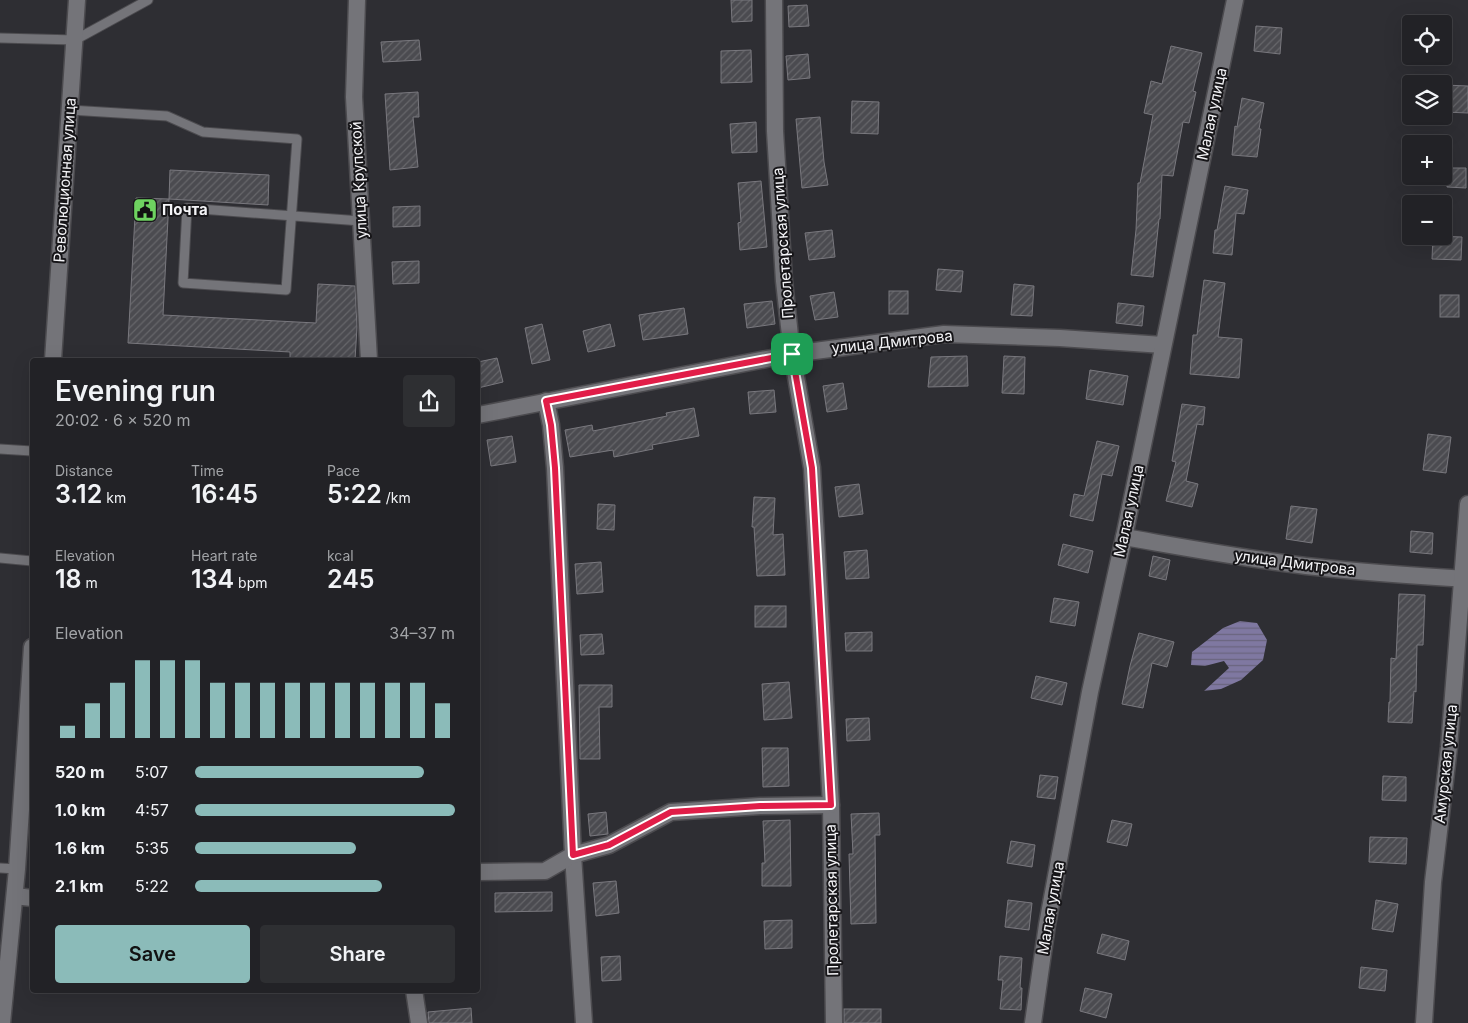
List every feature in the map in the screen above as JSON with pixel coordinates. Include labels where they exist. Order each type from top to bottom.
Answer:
[{"type":"street","name":"Революционная улица","points":[[53,358],[77,0]]},
{"type":"street","name":"улица Крупской","points":[[357,0],[354,97],[370,358]]},
{"type":"street","name":"Пролетарская улица","points":[[774,0],[775,131],[784,281],[792,354],[812,468],[831,805],[834,1023]]},
{"type":"street","name":"Малая улица","points":[[1033,1023],[1047,925],[1090,692],[1235,0]]},
{"type":"street","name":"улица Дмитрова","points":[[480,415],[792,354],[944,334],[1060,338],[1163,345]]},
{"type":"street","points":[[546,401],[551,425],[555,468],[573,855],[584,1023]]},
{"type":"street","name":"Амурская улица","points":[[1424,1023],[1434,882],[1465,579],[1468,504]]},
{"type":"street","name":"улица Дмитрова","points":[[1124,537],[1219,554],[1315,567],[1465,579]]},
{"type":"street","points":[[2,1023],[29,749],[30,715]]},
{"type":"street","points":[[480,872],[545,871],[573,855],[609,845],[671,812],[760,806],[831,805]]},
{"type":"street","points":[[15,896],[30,898]]},
{"type":"street","points":[[414,993],[419,1023]]},
{"type":"lane","points":[[0,38],[75,40],[148,0]]},
{"type":"lane","points":[[70,110],[167,116],[203,132],[297,139],[291,215],[286,290],[183,283],[187,208],[291,215],[361,221]]},
{"type":"lane","points":[[0,449],[30,451]]},
{"type":"lane","points":[[0,558],[30,560]]},
{"type":"lane","points":[[0,868],[17,869]]},
{"type":"shaded area","points":[[1240,621],[1257,623],[1267,640],[1263,660],[1241,680],[1221,689],[1204,691],[1229,668],[1224,661],[1205,666],[1191,665],[1192,652],[1223,628]]},
{"type":"building","points":[[731,0],[752,0],[752,21],[732,22]]},
{"type":"building","points":[[807,5],[809,26],[789,27],[788,6]]},
{"type":"building","points":[[1256,26],[1282,28],[1280,54],[1254,51]]},
{"type":"building","points":[[419,40],[421,60],[383,62],[381,42]]},
{"type":"building","points":[[1171,46],[1202,53],[1193,91],[1196,92],[1189,123],[1183,122],[1173,176],[1162,175],[1160,219],[1153,277],[1131,275],[1136,230],[1138,183],[1140,183],[1153,115],[1144,113],[1151,81],[1162,84]]},
{"type":"building","points":[[751,50],[752,82],[721,83],[721,51]]},
{"type":"building","points":[[808,54],[810,78],[788,80],[786,56]]},
{"type":"building","points":[[1452,85],[1468,86],[1468,113],[1452,112]]},
{"type":"building","points":[[418,92],[419,117],[413,117],[418,167],[390,170],[385,94]]},
{"type":"building","points":[[1242,98],[1264,103],[1259,129],[1261,129],[1257,157],[1232,155],[1235,126],[1237,127]]},
{"type":"building","points":[[852,101],[879,102],[878,134],[851,133]]},
{"type":"building","points":[[820,117],[828,185],[802,188],[796,119]]},
{"type":"building","points":[[756,122],[757,152],[732,153],[730,124]]},
{"type":"building","points":[[1452,168],[1466,168],[1466,188],[1447,187],[1447,185],[1452,185]]},
{"type":"building","points":[[170,170],[269,175],[268,205],[169,199]]},
{"type":"building","points":[[761,181],[767,247],[740,250],[738,223],[741,222],[738,183]]},
{"type":"building","points":[[1225,186],[1248,190],[1244,214],[1236,213],[1232,255],[1213,253],[1215,230],[1217,230]]},
{"type":"building","points":[[136,198],[169,199],[163,315],[316,323],[318,284],[355,286],[357,327],[355,358],[290,358],[290,352],[128,343]]},
{"type":"building","points":[[420,206],[420,226],[393,227],[393,207]]},
{"type":"building","points":[[832,230],[835,257],[809,260],[805,233]]},
{"type":"building","points":[[1452,237],[1462,237],[1461,260],[1432,259],[1433,245],[1452,245]]},
{"type":"building","points":[[419,261],[419,283],[393,284],[392,262]]},
{"type":"building","points":[[938,269],[963,271],[961,292],[936,290]]},
{"type":"building","points":[[1204,280],[1225,283],[1218,337],[1242,339],[1239,378],[1190,374],[1193,335],[1197,335]]},
{"type":"building","points":[[1014,284],[1034,286],[1032,316],[1011,315]]},
{"type":"building","points":[[889,291],[908,291],[908,314],[889,314]]},
{"type":"building","points":[[834,292],[838,317],[815,320],[810,296]]},
{"type":"building","points":[[1440,295],[1459,295],[1459,317],[1440,317]]},
{"type":"building","points":[[772,301],[775,324],[747,328],[744,304]]},
{"type":"building","points":[[1118,303],[1144,306],[1142,326],[1116,323]]},
{"type":"building","points":[[684,308],[688,334],[643,340],[639,315]]},
{"type":"building","points":[[542,324],[550,360],[532,364],[525,328]]},
{"type":"building","points":[[610,324],[615,346],[588,352],[583,331]]},
{"type":"building","points":[[967,356],[968,386],[928,387],[931,357]]},
{"type":"building","points":[[1004,356],[1025,357],[1024,394],[1002,393]]},
{"type":"building","points":[[497,358],[503,382],[480,388],[480,362]]},
{"type":"building","points":[[1090,370],[1128,376],[1123,405],[1086,399]]},
{"type":"building","points":[[843,383],[847,409],[827,412],[823,386]]},
{"type":"building","points":[[774,390],[776,412],[750,414],[748,392]]},
{"type":"building","points":[[1182,404],[1205,407],[1203,425],[1197,424],[1186,481],[1198,484],[1192,507],[1166,501],[1176,462],[1172,461]]},
{"type":"building","points":[[694,408],[699,436],[652,445],[653,449],[614,457],[613,450],[570,457],[565,430],[592,425],[593,431],[667,416],[666,413]]},
{"type":"building","points":[[1428,434],[1451,437],[1446,473],[1423,470]]},
{"type":"building","points":[[512,436],[516,462],[491,466],[487,440]]},
{"type":"building","points":[[1097,441],[1119,446],[1112,476],[1102,474],[1093,521],[1070,516],[1074,494],[1084,496]]},
{"type":"building","points":[[859,484],[863,514],[839,517],[835,487]]},
{"type":"building","points":[[754,497],[775,498],[773,535],[783,534],[785,575],[757,576],[754,527],[752,527]]},
{"type":"building","points":[[598,504],[615,505],[614,530],[597,529]]},
{"type":"building","points":[[1291,506],[1317,509],[1312,543],[1286,539]]},
{"type":"building","points":[[1411,531],[1433,533],[1432,554],[1410,552]]},
{"type":"building","points":[[1063,544],[1093,551],[1088,573],[1058,565]]},
{"type":"building","points":[[867,550],[869,578],[846,579],[844,552]]},
{"type":"building","points":[[1153,556],[1170,560],[1166,580],[1149,576]]},
{"type":"building","points":[[601,562],[603,592],[577,594],[575,564]]},
{"type":"building","points":[[1399,594],[1425,595],[1423,645],[1417,645],[1416,692],[1414,691],[1412,723],[1388,722],[1391,658],[1396,659]]},
{"type":"building","points":[[1054,598],[1079,602],[1075,626],[1050,622]]},
{"type":"building","points":[[755,606],[786,606],[786,627],[755,627]]},
{"type":"building","points":[[872,632],[872,651],[846,651],[845,633]]},
{"type":"building","points":[[1139,633],[1174,642],[1167,667],[1152,663],[1143,708],[1122,704]]},
{"type":"building","points":[[602,634],[604,654],[581,655],[580,635]]},
{"type":"building","points":[[1036,676],[1067,683],[1062,705],[1031,698]]},
{"type":"building","points":[[789,682],[792,718],[764,720],[762,684]]},
{"type":"building","points":[[579,685],[612,685],[612,707],[599,707],[600,759],[580,759]]},
{"type":"building","points":[[869,718],[870,740],[847,741],[846,719]]},
{"type":"building","points":[[762,748],[788,748],[789,786],[763,787]]},
{"type":"building","points":[[1040,775],[1058,777],[1055,799],[1037,797]]},
{"type":"building","points":[[1383,776],[1406,777],[1406,801],[1382,800]]},
{"type":"building","points":[[606,812],[608,834],[590,836],[588,814]]},
{"type":"building","points":[[879,813],[880,835],[875,835],[876,923],[851,924],[849,854],[853,854],[851,814]]},
{"type":"building","points":[[790,820],[791,886],[762,886],[762,863],[765,863],[763,821]]},
{"type":"building","points":[[1112,820],[1132,824],[1127,846],[1107,842]]},
{"type":"building","points":[[1370,837],[1407,838],[1406,864],[1369,862]]},
{"type":"building","points":[[1011,841],[1035,845],[1032,867],[1007,863]]},
{"type":"building","points":[[616,881],[619,913],[596,916],[593,883]]},
{"type":"building","points":[[552,892],[552,911],[495,912],[495,893]]},
{"type":"building","points":[[1008,900],[1032,903],[1029,930],[1005,927]]},
{"type":"building","points":[[1376,900],[1398,904],[1393,932],[1372,929]]},
{"type":"building","points":[[792,920],[792,948],[765,949],[764,921]]},
{"type":"building","points":[[1102,934],[1129,941],[1125,960],[1097,953]]},
{"type":"building","points":[[620,956],[621,980],[602,981],[601,957]]},
{"type":"building","points":[[1000,956],[1022,958],[1021,1010],[1000,1009],[1003,980],[998,980]]},
{"type":"building","points":[[1361,967],[1387,970],[1385,991],[1359,988]]},
{"type":"building","points":[[1085,988],[1112,994],[1106,1018],[1080,1011]]},
{"type":"building","points":[[471,1008],[472,1023],[429,1023],[428,1012]]},
{"type":"building","points":[[844,1009],[881,1009],[881,1023],[844,1023]]},
{"type":"place","name":"Почта","points":[[145,210]]},
{"type":"route","points":[[792,354],[812,468],[831,805],[760,806],[671,812],[609,845],[573,855],[555,468],[551,425],[546,401],[792,354]]}]
